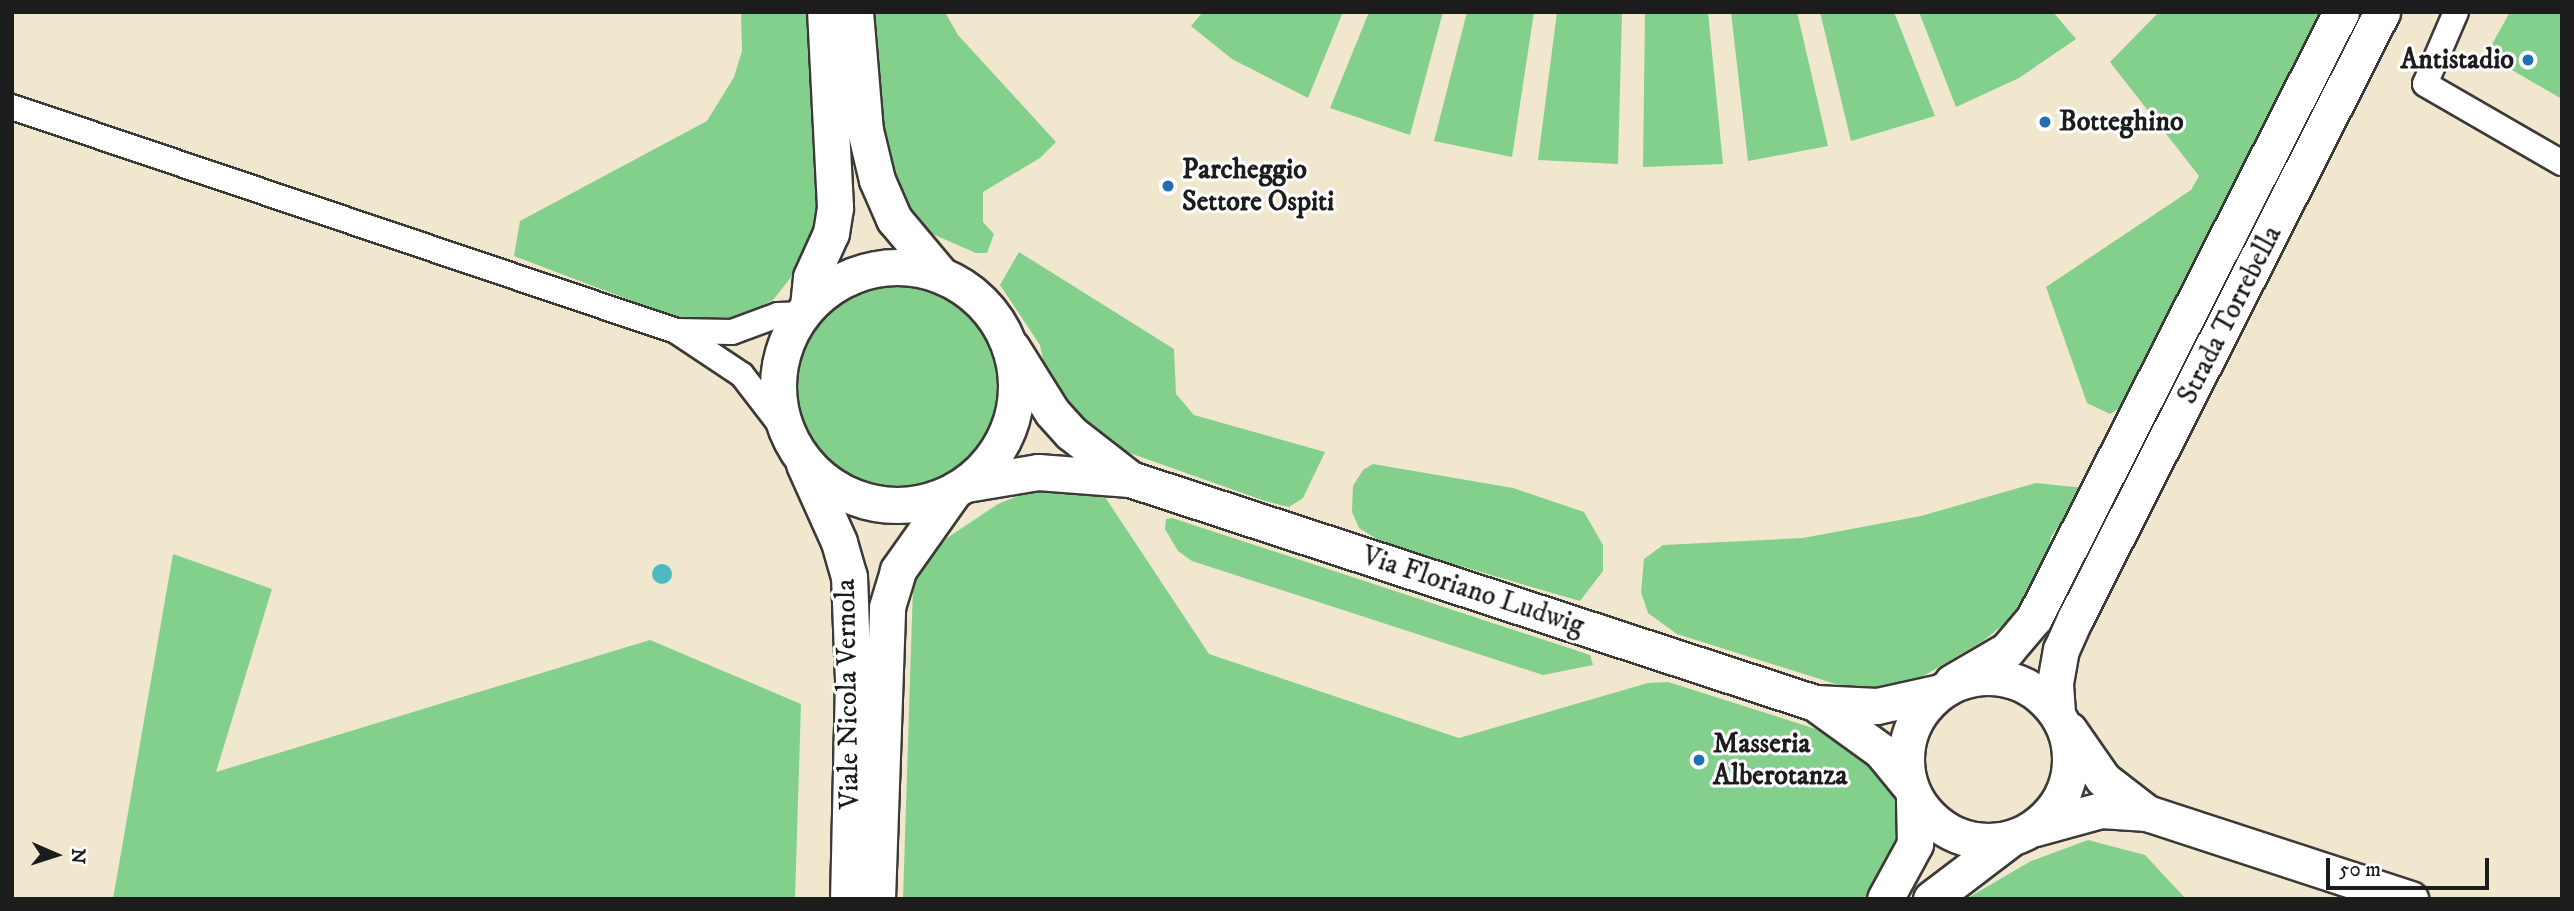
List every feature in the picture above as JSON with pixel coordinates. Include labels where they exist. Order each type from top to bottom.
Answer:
[{"type":"main road","points":[[805,310],[811,276],[831,233],[835,207],[825,12]]},
{"type":"main road","points":[[855,12],[865,130],[877,180],[894,219],[941,275]]},
{"type":"main road","name":"Strada Torrebella","points":[[1944,688],[2007,650],[2023,634],[2044,600],[2341,12]]},
{"type":"main road","name":"Strada Torrebella","points":[[2059,717],[2055,683],[2061,650],[2076,617],[2382,12]]},
{"type":"main road","points":[[913,268],[941,275],[973,295],[993,315],[1007,341],[1036,380],[1052,412],[1071,433],[1130,479],[1038,472],[960,487],[922,503],[888,505],[855,498],[825,481],[795,447],[779,405],[778,373],[786,342],[805,310],[830,287],[865,271],[913,268]]},
{"type":"main road","points":[[960,487],[986,466],[1012,419],[1014,366],[1007,341]]},
{"type":"main road","name":"Viale Nicola Vernola","points":[[795,447],[839,542],[849,576],[853,681],[848,899]]},
{"type":"main road","name":"Via Floriano Ludwig","points":[[1130,479],[1815,703]]},
{"type":"main road","name":"Viale Nicola Vernola","points":[[877,899],[887,607],[898,570],[960,487]]},
{"type":"main road","points":[[1815,703],[1877,706],[1944,688],[1997,678],[2019,683],[2059,717],[2102,779],[2147,813]]},
{"type":"main road","points":[[1885,899],[1915,844],[1909,735],[1944,688]]},
{"type":"main road","points":[[1815,703],[1881,751],[1940,825],[1961,837],[2023,834],[2101,810],[2147,813],[2410,899]]},
{"type":"main road","points":[[1931,899],[2023,834],[2065,791],[2071,764],[2059,717]]},
{"type":"street","points":[[2456,12],[2425,84],[2562,163]]},
{"type":"street","points":[[12,107],[676,331],[742,375],[795,447]]},
{"type":"street","points":[[676,331],[732,332],[778,315],[805,310]]},
{"type":"green space","points":[[741,12],[809,12],[819,193],[812,232],[792,276],[773,300],[728,324],[685,321],[514,256],[520,221],[707,121],[734,77],[742,51]]},
{"type":"green space","points":[[874,12],[945,12],[958,35],[1056,142],[1040,158],[983,192],[983,222],[994,234],[987,253],[976,253],[923,230],[895,184],[883,138]]},
{"type":"green space","points":[[1203,12],[1343,12],[1308,98],[1232,59],[1191,26]]},
{"type":"green space","points":[[1369,12],[1443,12],[1410,135],[1330,108]]},
{"type":"green space","points":[[1467,12],[1534,12],[1512,157],[1434,141]]},
{"type":"green space","points":[[1557,12],[1622,12],[1618,164],[1538,160]]},
{"type":"green space","points":[[1645,12],[1708,12],[1723,164],[1643,167]]},
{"type":"green space","points":[[1731,12],[1797,12],[1828,146],[1748,161]]},
{"type":"green space","points":[[1820,12],[1894,12],[1935,116],[1851,141]]},
{"type":"green space","points":[[1919,12],[2053,12],[2076,39],[2019,78],[1956,107]]},
{"type":"green space","points":[[2159,12],[2321,12],[2128,403],[2110,414],[2087,403],[2046,287],[2191,190],[2199,176],[2110,62]]},
{"type":"green space","name":"Antistadio","points":[[2510,12],[2562,12],[2562,99],[2486,55]]},
{"type":"green space","points":[[1019,252],[1174,349],[1176,394],[1194,415],[1325,452],[1303,498],[1289,507],[1265,501],[1093,440],[1048,383],[1040,345],[1000,285]]},
{"type":"green space","points":[[881,281],[917,282],[948,294],[975,319],[998,359],[996,408],[986,437],[941,483],[911,492],[867,489],[833,475],[810,446],[797,405],[798,348],[816,311],[846,293]]},
{"type":"green space","points":[[1373,464],[1513,488],[1584,512],[1603,545],[1603,571],[1580,601],[1385,544],[1359,528],[1352,512],[1353,486],[1363,470]]},
{"type":"green space","points":[[2036,483],[2084,488],[2051,537],[2046,562],[2009,620],[1983,641],[1891,695],[1845,687],[1677,634],[1648,613],[1641,592],[1644,559],[1663,545],[1803,538],[1921,516]]},
{"type":"green space","points":[[1033,490],[1077,495],[1079,490],[1105,497],[1209,654],[1459,738],[1648,683],[1668,682],[1854,741],[1888,779],[1906,831],[1880,884],[1866,899],[903,899],[913,587],[926,560],[947,538],[998,504]]},
{"type":"green space","points":[[1172,518],[1590,655],[1593,665],[1543,675],[1192,561],[1178,551],[1165,529],[1166,519]]},
{"type":"green space","points":[[173,554],[272,589],[216,772],[650,640],[801,704],[795,899],[113,899]]},
{"type":"green space","points":[[2088,840],[2145,855],[2186,899],[1966,899],[2031,861]]},
{"type":"water","points":[[662,564],[669,567],[672,574],[669,581],[662,584],[655,581],[652,574],[655,567]]},
{"type":"place","name":"Antistadio","points":[[2528,60]]},
{"type":"place","name":"Botteghino","points":[[2045,122]]},
{"type":"place","name":"Parcheggio Settore Ospiti","points":[[1168,186]]},
{"type":"place","name":"Masseria Alberotanza","points":[[1699,760]]}]
